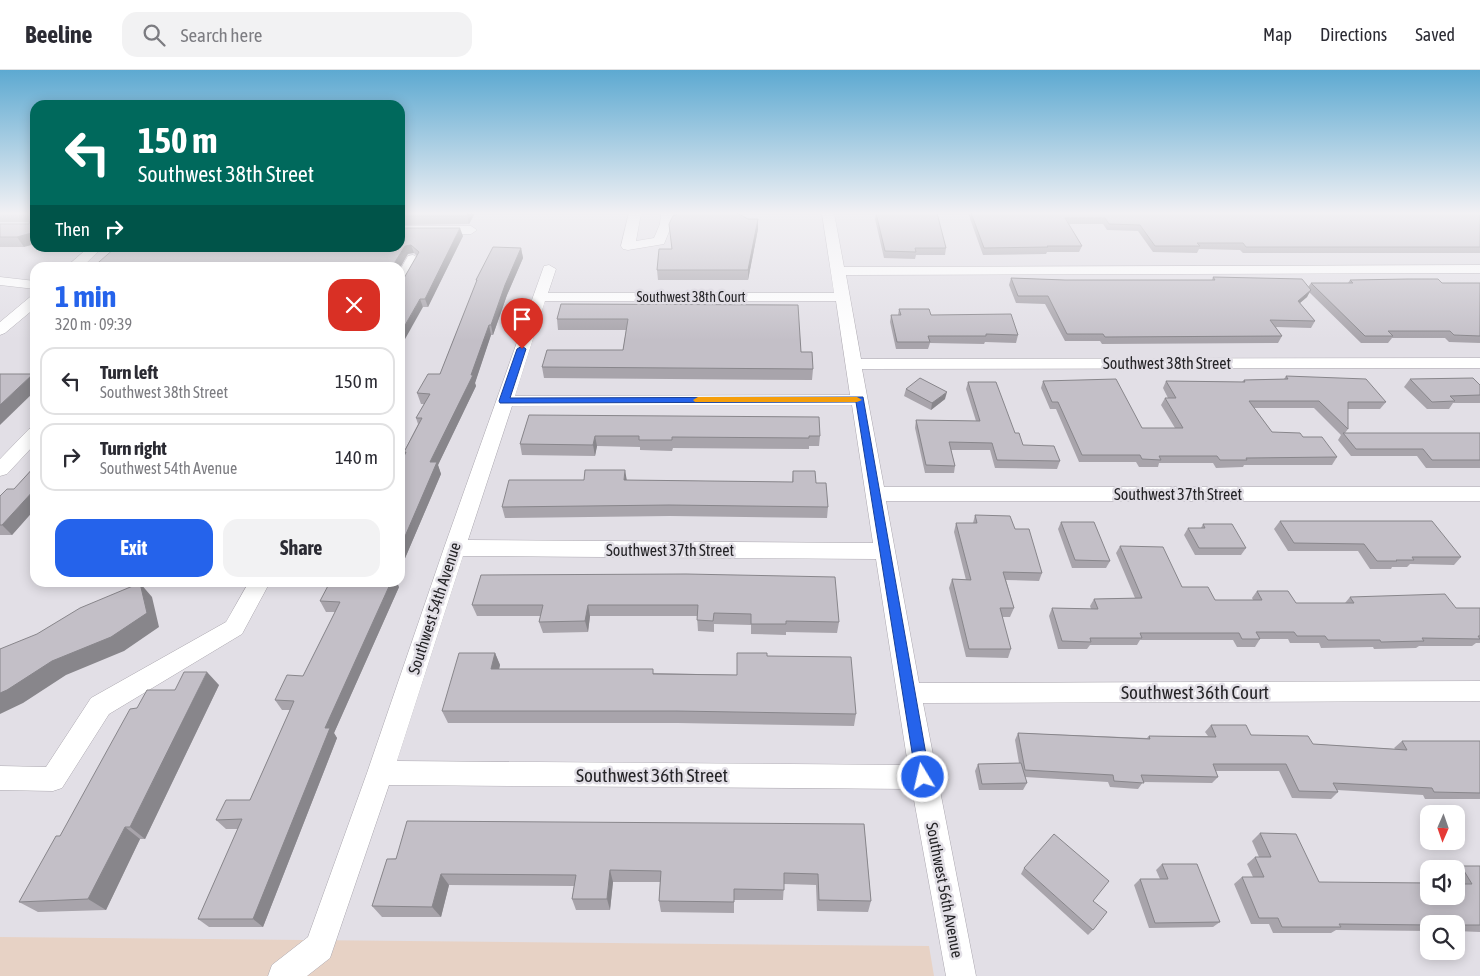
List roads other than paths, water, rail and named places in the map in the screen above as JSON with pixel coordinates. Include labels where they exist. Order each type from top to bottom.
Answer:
[{"type":"street","name":"Southwest 56th Avenue","points":[[835,255],[923,777],[961,976]]},
{"type":"street","points":[[405,274],[413,259]]},
{"type":"street","name":"Southwest 54th Avenue","points":[[283,976],[319,947],[380,773],[549,269]]},
{"type":"street","points":[[838,271],[1480,269]]},
{"type":"street","points":[[0,278],[30,273]]},
{"type":"street","points":[[0,278],[30,277]]},
{"type":"street","points":[[0,278],[30,284]]},
{"type":"street","name":"Southwest 38th Court","points":[[540,297],[842,297]]},
{"type":"street","points":[[0,330],[30,304]]},
{"type":"street","name":"Southwest 38th Street","points":[[854,364],[1480,363]]},
{"type":"street","points":[[504,401],[860,400]]},
{"type":"street","points":[[0,470],[30,438]]},
{"type":"street","name":"Southwest 37th Street","points":[[876,494],[1480,494]]},
{"type":"street","name":"Southwest 37th Street","points":[[454,548],[886,551]]},
{"type":"street","points":[[0,778],[53,779],[100,706],[234,628],[257,587]]},
{"type":"street","name":"Southwest 36th Court","points":[[909,693],[1480,691]]},
{"type":"street","name":"Southwest 36th Street","points":[[380,773],[923,777]]}]
